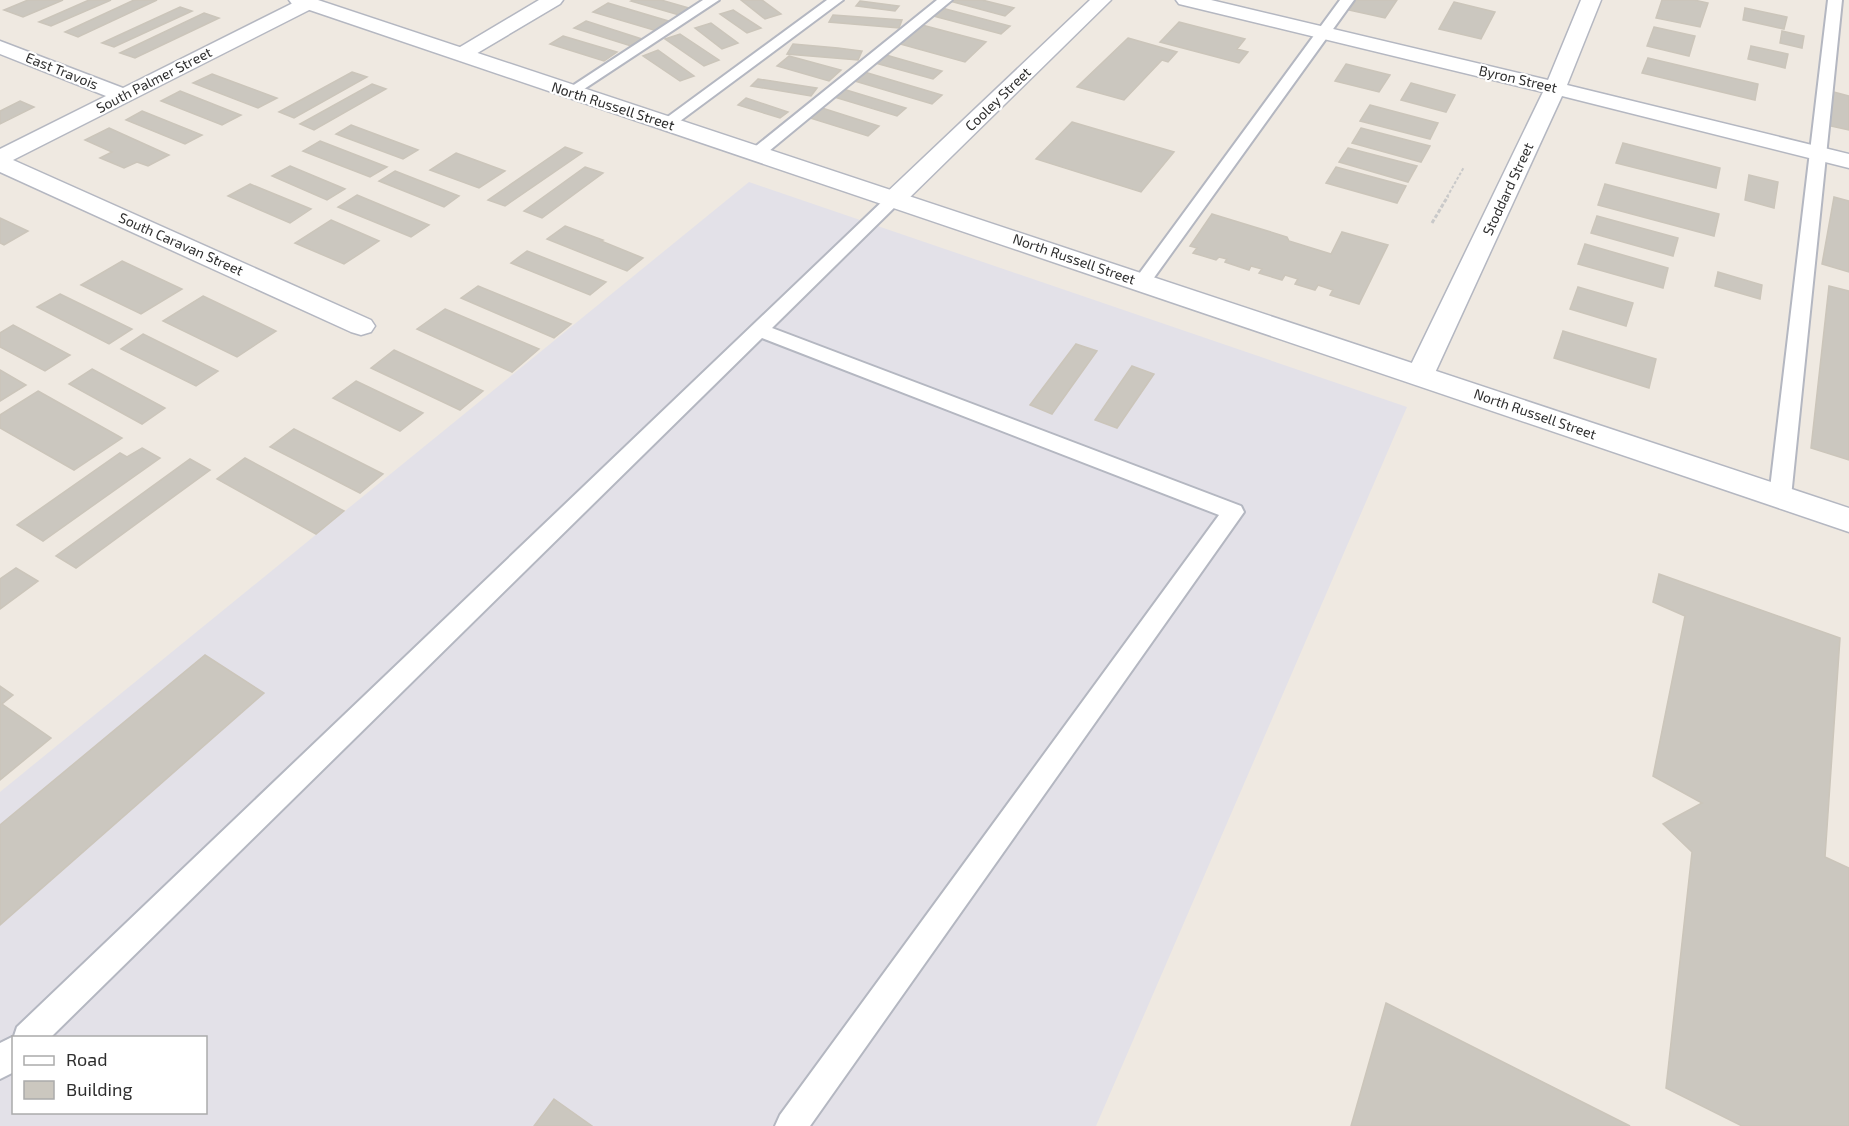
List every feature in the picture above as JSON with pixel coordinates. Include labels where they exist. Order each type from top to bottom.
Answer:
[{"type":"street","points":[[462,54],[553,0]]},
{"type":"street","name":"Cooley Street","points":[[894,199],[1101,0]]},
{"type":"street","name":"Byron Street","points":[[1186,0],[1849,161]]},
{"type":"street","name":"Stoddard Street","points":[[1420,375],[1555,88],[1591,0]]},
{"type":"street","name":"North Russell Street","points":[[303,1],[1849,520]]},
{"type":"street","name":"South Palmer Street","points":[[0,161],[303,1]]},
{"type":"street","name":"East Travois","points":[[0,47],[123,96]]},
{"type":"street","name":"South Caravan Street","points":[[0,161],[361,326]]},
{"type":"lane","points":[[570,92],[712,0]]},
{"type":"lane","points":[[667,124],[836,0]]},
{"type":"lane","points":[[757,153],[945,0]]},
{"type":"lane","points":[[1142,282],[1347,0]]},
{"type":"lane","points":[[1780,497],[1834,0]]},
{"type":"lane","points":[[29,1036],[894,199]]},
{"type":"lane","points":[[759,330],[1233,512],[791,1126]]},
{"type":"lane","points":[[0,1064],[12,1053]]},
{"type":"path","points":[[1432,223],[1464,167]]},
{"type":"shaded area","points":[[749,182],[1407,407],[1096,1126],[0,1126],[0,792]]},
{"type":"building","points":[[28,0],[63,0],[23,17],[4,10]]},
{"type":"building","points":[[89,0],[111,0],[51,26],[39,22]]},
{"type":"building","points":[[134,0],[157,0],[78,37],[65,32]]},
{"type":"building","points":[[661,0],[689,8],[679,15],[631,1]]},
{"type":"building","points":[[741,0],[762,0],[781,14],[765,19]]},
{"type":"building","points":[[951,0],[982,0],[1014,8],[1005,16]]},
{"type":"building","points":[[1356,0],[1397,0],[1385,18],[1349,10]]},
{"type":"building","points":[[1662,0],[1694,0],[1708,3],[1700,27],[1656,18]]},
{"type":"building","points":[[860,1],[899,6],[895,11],[856,6]]},
{"type":"building","points":[[1454,2],[1495,12],[1481,39],[1439,29]]},
{"type":"building","points":[[608,3],[672,22],[657,31],[593,12]]},
{"type":"building","points":[[180,7],[192,11],[114,47],[102,43]]},
{"type":"building","points":[[942,8],[1010,26],[1001,34],[933,16]]},
{"type":"building","points":[[1745,8],[1787,17],[1784,29],[1743,20]]},
{"type":"building","points":[[733,10],[761,28],[747,33],[720,14]]},
{"type":"building","points":[[204,13],[219,18],[135,58],[120,53]]},
{"type":"building","points":[[833,15],[902,20],[899,28],[829,22]]},
{"type":"building","points":[[586,21],[642,39],[631,46],[574,28]]},
{"type":"building","points":[[1179,22],[1245,39],[1237,49],[1248,52],[1239,63],[1160,42]]},
{"type":"building","points":[[711,23],[738,43],[722,49],[695,28]]},
{"type":"building","points":[[922,25],[986,42],[965,62],[900,44]]},
{"type":"building","points":[[1654,27],[1695,36],[1689,56],[1647,46]]},
{"type":"building","points":[[1782,31],[1804,36],[1802,48],[1780,43]]},
{"type":"building","points":[[680,34],[719,60],[704,66],[665,39]]},
{"type":"building","points":[[563,36],[617,52],[604,61],[550,44]]},
{"type":"building","points":[[1128,38],[1177,52],[1168,62],[1162,60],[1124,100],[1077,87]]},
{"type":"building","points":[[793,44],[862,51],[858,60],[787,54]]},
{"type":"building","points":[[1751,46],[1788,54],[1785,68],[1748,59]]},
{"type":"building","points":[[658,50],[694,76],[680,81],[643,56]]},
{"type":"building","points":[[886,55],[942,71],[933,79],[875,63]]},
{"type":"building","points":[[789,56],[841,70],[829,81],[777,66]]},
{"type":"building","points":[[1648,58],[1758,84],[1755,100],[1642,73]]},
{"type":"building","points":[[1346,64],[1390,75],[1379,92],[1335,81]]},
{"type":"building","points":[[861,71],[942,95],[932,104],[851,80]]},
{"type":"building","points":[[352,72],[367,77],[294,118],[279,112]]},
{"type":"building","points":[[212,74],[277,98],[258,108],[193,83]]},
{"type":"building","points":[[758,79],[817,88],[811,96],[751,86]]},
{"type":"building","points":[[1411,83],[1455,95],[1446,112],[1401,100]]},
{"type":"building","points":[[372,84],[386,89],[314,130],[300,124]]},
{"type":"building","points":[[843,89],[906,108],[897,116],[834,97]]},
{"type":"building","points":[[180,91],[241,115],[222,125],[161,101]]},
{"type":"building","points":[[1830,91],[1849,96],[1849,130],[1826,125]]},
{"type":"building","points":[[746,98],[788,112],[780,118],[738,105]]},
{"type":"building","points":[[20,101],[34,107],[0,124],[0,111]]},
{"type":"building","points":[[1370,105],[1438,123],[1430,139],[1360,121]]},
{"type":"building","points":[[822,108],[879,126],[868,136],[810,118]]},
{"type":"building","points":[[142,111],[202,135],[185,144],[126,120]]},
{"type":"building","points":[[1072,122],[1174,152],[1141,192],[1036,159]]},
{"type":"building","points":[[351,125],[418,150],[403,159],[336,134]]},
{"type":"building","points":[[109,128],[169,155],[148,166],[137,162],[124,168],[100,158],[112,152],[85,140]]},
{"type":"building","points":[[1361,128],[1430,146],[1421,162],[1352,143]]},
{"type":"building","points":[[320,141],[387,167],[370,177],[303,151]]},
{"type":"building","points":[[1623,143],[1720,168],[1716,188],[1616,163]]},
{"type":"building","points":[[565,147],[582,153],[505,206],[488,200]]},
{"type":"building","points":[[1348,148],[1417,166],[1408,182],[1339,162]]},
{"type":"building","points":[[456,153],[505,171],[479,188],[430,170]]},
{"type":"building","points":[[290,166],[345,189],[327,200],[272,176]]},
{"type":"building","points":[[585,167],[603,173],[542,218],[524,211]]},
{"type":"building","points":[[1336,167],[1406,186],[1397,203],[1326,183]]},
{"type":"building","points":[[395,171],[459,196],[444,207],[379,181]]},
{"type":"building","points":[[1749,175],[1778,182],[1774,208],[1745,200]]},
{"type":"building","points":[[250,184],[311,209],[290,223],[228,196]]},
{"type":"building","points":[[1605,184],[1719,214],[1714,236],[1598,205]]},
{"type":"building","points":[[357,195],[429,225],[411,237],[338,207]]},
{"type":"building","points":[[1834,197],[1849,201],[1849,272],[1822,264]]},
{"type":"building","points":[[1212,214],[1287,237],[1289,241],[1331,254],[1342,232],[1388,245],[1359,304],[1330,295],[1333,290],[1318,285],[1315,290],[1295,284],[1298,279],[1285,275],[1282,280],[1259,273],[1262,269],[1251,266],[1249,270],[1225,262],[1227,259],[1219,257],[1216,260],[1193,253],[1197,248],[1190,246]]},
{"type":"building","points":[[1597,216],[1678,238],[1673,256],[1591,233]]},
{"type":"building","points":[[0,218],[28,231],[4,245],[0,243]]},
{"type":"building","points":[[331,220],[379,241],[344,264],[295,243]]},
{"type":"building","points":[[565,226],[643,258],[627,271],[547,239]]},
{"type":"building","points":[[1585,244],[1668,268],[1663,288],[1578,264]]},
{"type":"building","points":[[527,251],[606,282],[590,295],[511,263]]},
{"type":"building","points":[[122,261],[182,289],[141,314],[81,285]]},
{"type":"building","points":[[1718,272],[1762,285],[1760,299],[1715,286]]},
{"type":"building","points":[[478,286],[571,324],[554,338],[461,298]]},
{"type":"building","points":[[1829,286],[1849,291],[1849,460],[1811,448]]},
{"type":"building","points":[[1578,287],[1633,303],[1626,326],[1570,309]]},
{"type":"building","points":[[60,294],[132,329],[109,344],[37,307]]},
{"type":"building","points":[[203,296],[276,331],[237,357],[163,321]]},
{"type":"building","points":[[445,309],[539,349],[512,372],[417,329]]},
{"type":"building","points":[[13,325],[70,355],[45,371],[0,347],[0,333]]},
{"type":"building","points":[[1563,331],[1656,359],[1649,388],[1554,358]]},
{"type":"building","points":[[143,334],[218,371],[196,386],[121,349]]},
{"type":"building","points":[[1076,344],[1097,351],[1052,414],[1030,405]]},
{"type":"building","points":[[394,350],[483,391],[460,410],[371,368]]},
{"type":"building","points":[[1132,366],[1154,374],[1117,428],[1095,420]]},
{"type":"building","points":[[92,369],[165,408],[142,424],[69,384]]},
{"type":"building","points":[[0,370],[26,385],[0,401]]},
{"type":"building","points":[[356,381],[423,413],[400,431],[333,398]]},
{"type":"building","points":[[38,391],[122,438],[74,470],[0,428],[0,415]]},
{"type":"building","points":[[294,429],[383,474],[360,493],[270,447]]},
{"type":"building","points":[[142,448],[160,458],[43,541],[17,525],[120,453],[127,457]]},
{"type":"building","points":[[245,458],[344,511],[316,534],[217,479]]},
{"type":"building","points":[[190,459],[210,470],[76,568],[56,556]]},
{"type":"building","points":[[16,568],[38,581],[0,609],[0,579]]},
{"type":"building","points":[[1659,574],[1840,638],[1825,857],[1849,868],[1849,1126],[1742,1126],[1666,1088],[1692,852],[1663,824],[1702,803],[1653,776],[1685,616],[1653,602]]},
{"type":"building","points":[[205,655],[264,693],[0,925],[0,825]]},
{"type":"building","points":[[0,686],[13,695],[2,704],[51,738],[0,780]]},
{"type":"building","points":[[1386,1003],[1630,1126],[1351,1126]]},
{"type":"building","points":[[554,1099],[592,1126],[534,1126]]}]
